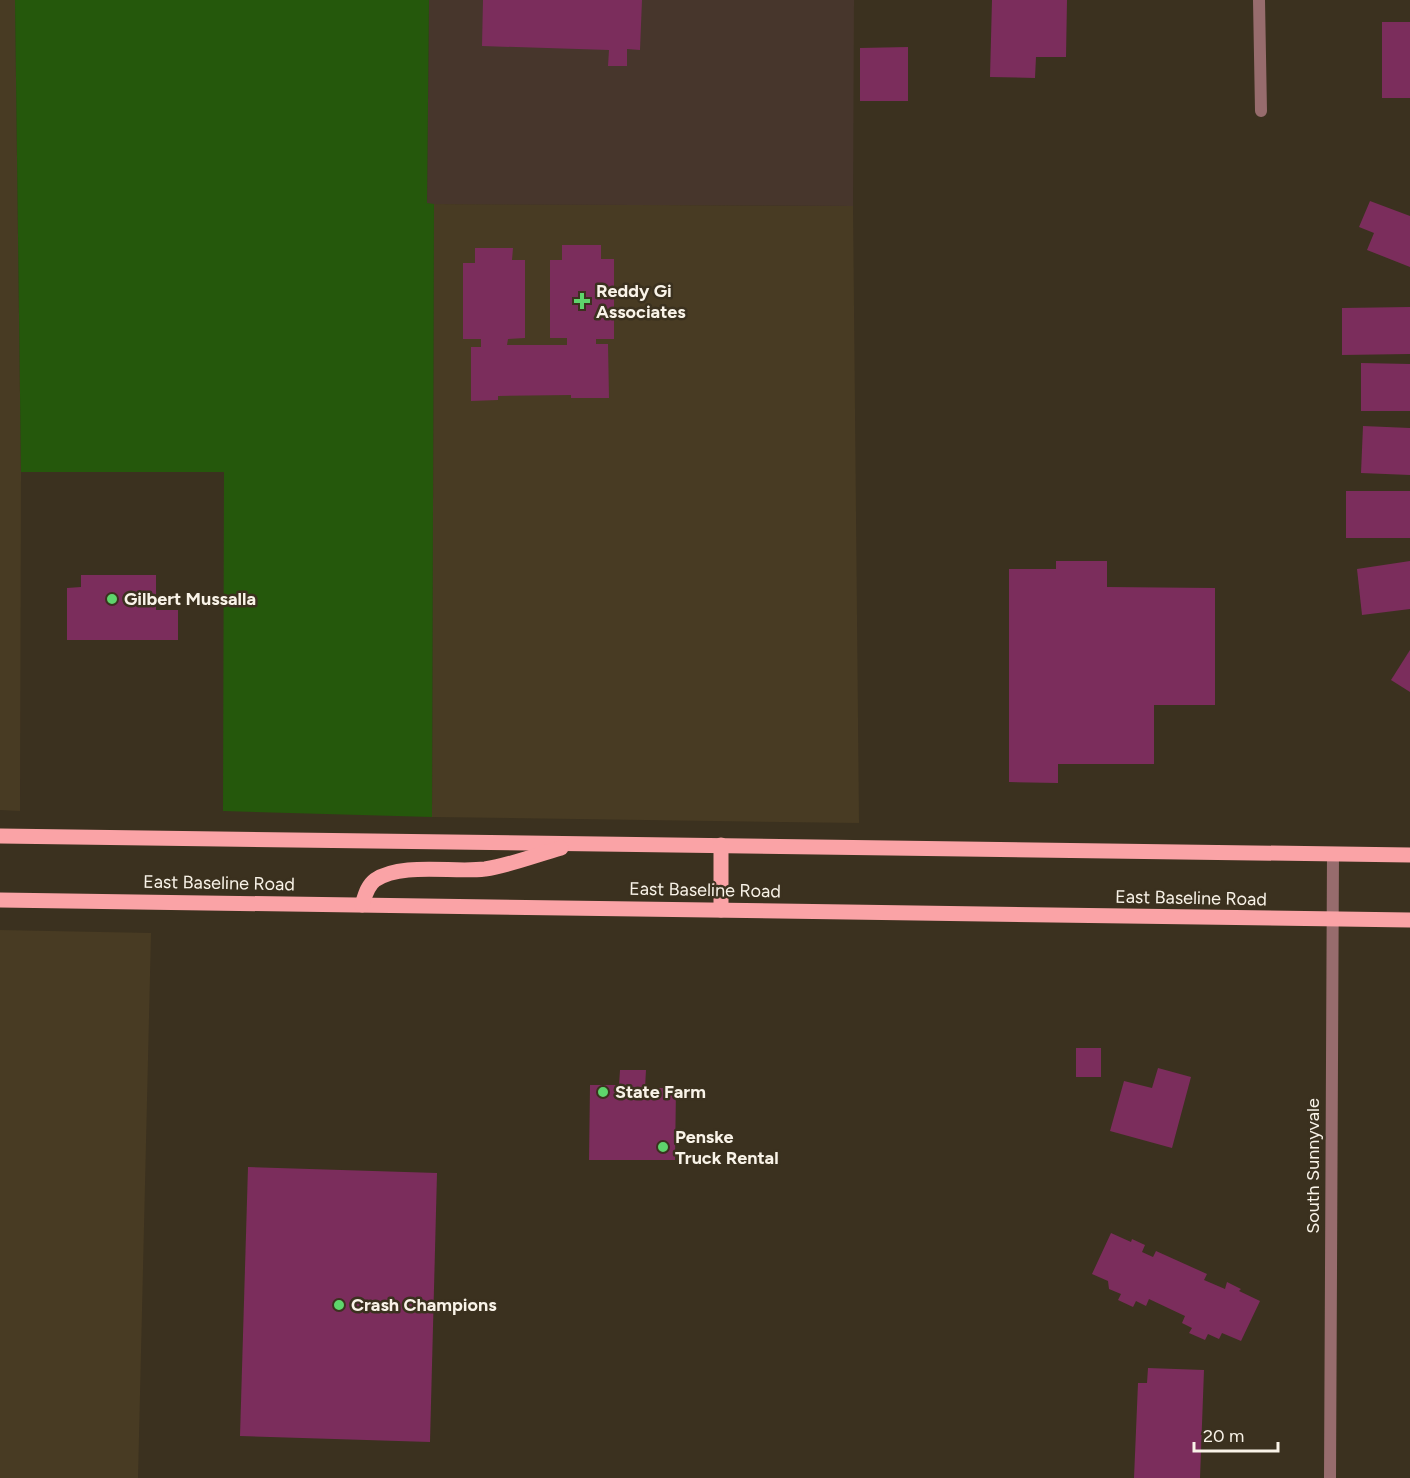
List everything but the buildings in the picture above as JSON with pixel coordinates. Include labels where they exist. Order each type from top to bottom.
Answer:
[{"type":"main road","points":[[0,836],[1410,855]]},
{"type":"main road","points":[[362,905],[369,886],[375,880],[388,874],[493,867],[576,843]]},
{"type":"main road","points":[[721,845],[721,910]]},
{"type":"main road","name":"East Baseline Road","points":[[0,900],[1410,920]]},
{"type":"street","points":[[1259,0],[1261,111]]},
{"type":"street","name":"South Sunnyvale","points":[[1330,1478],[1334,853]]},
{"type":"shaded area","points":[[0,0],[15,0],[21,472],[20,811],[0,810]]},
{"type":"shaded area","points":[[429,0],[854,0],[853,206],[427,204]]},
{"type":"shaded area","points":[[434,204],[853,206],[859,823],[432,817]]},
{"type":"shaded area","points":[[0,930],[151,933],[138,1478],[0,1478]]},
{"type":"green space","points":[[15,0],[429,0],[427,203],[434,204],[432,817],[223,811],[224,472],[21,472]]},
{"type":"place","name":"Reddy Gi Associates","points":[[582,301]]},
{"type":"place","name":"Gilbert Mussalla","points":[[112,599]]},
{"type":"place","name":"State Farm","points":[[603,1092]]},
{"type":"place","name":"Penske Truck Rental","points":[[663,1147]]},
{"type":"place","name":"Crash Champions","points":[[339,1305]]}]
